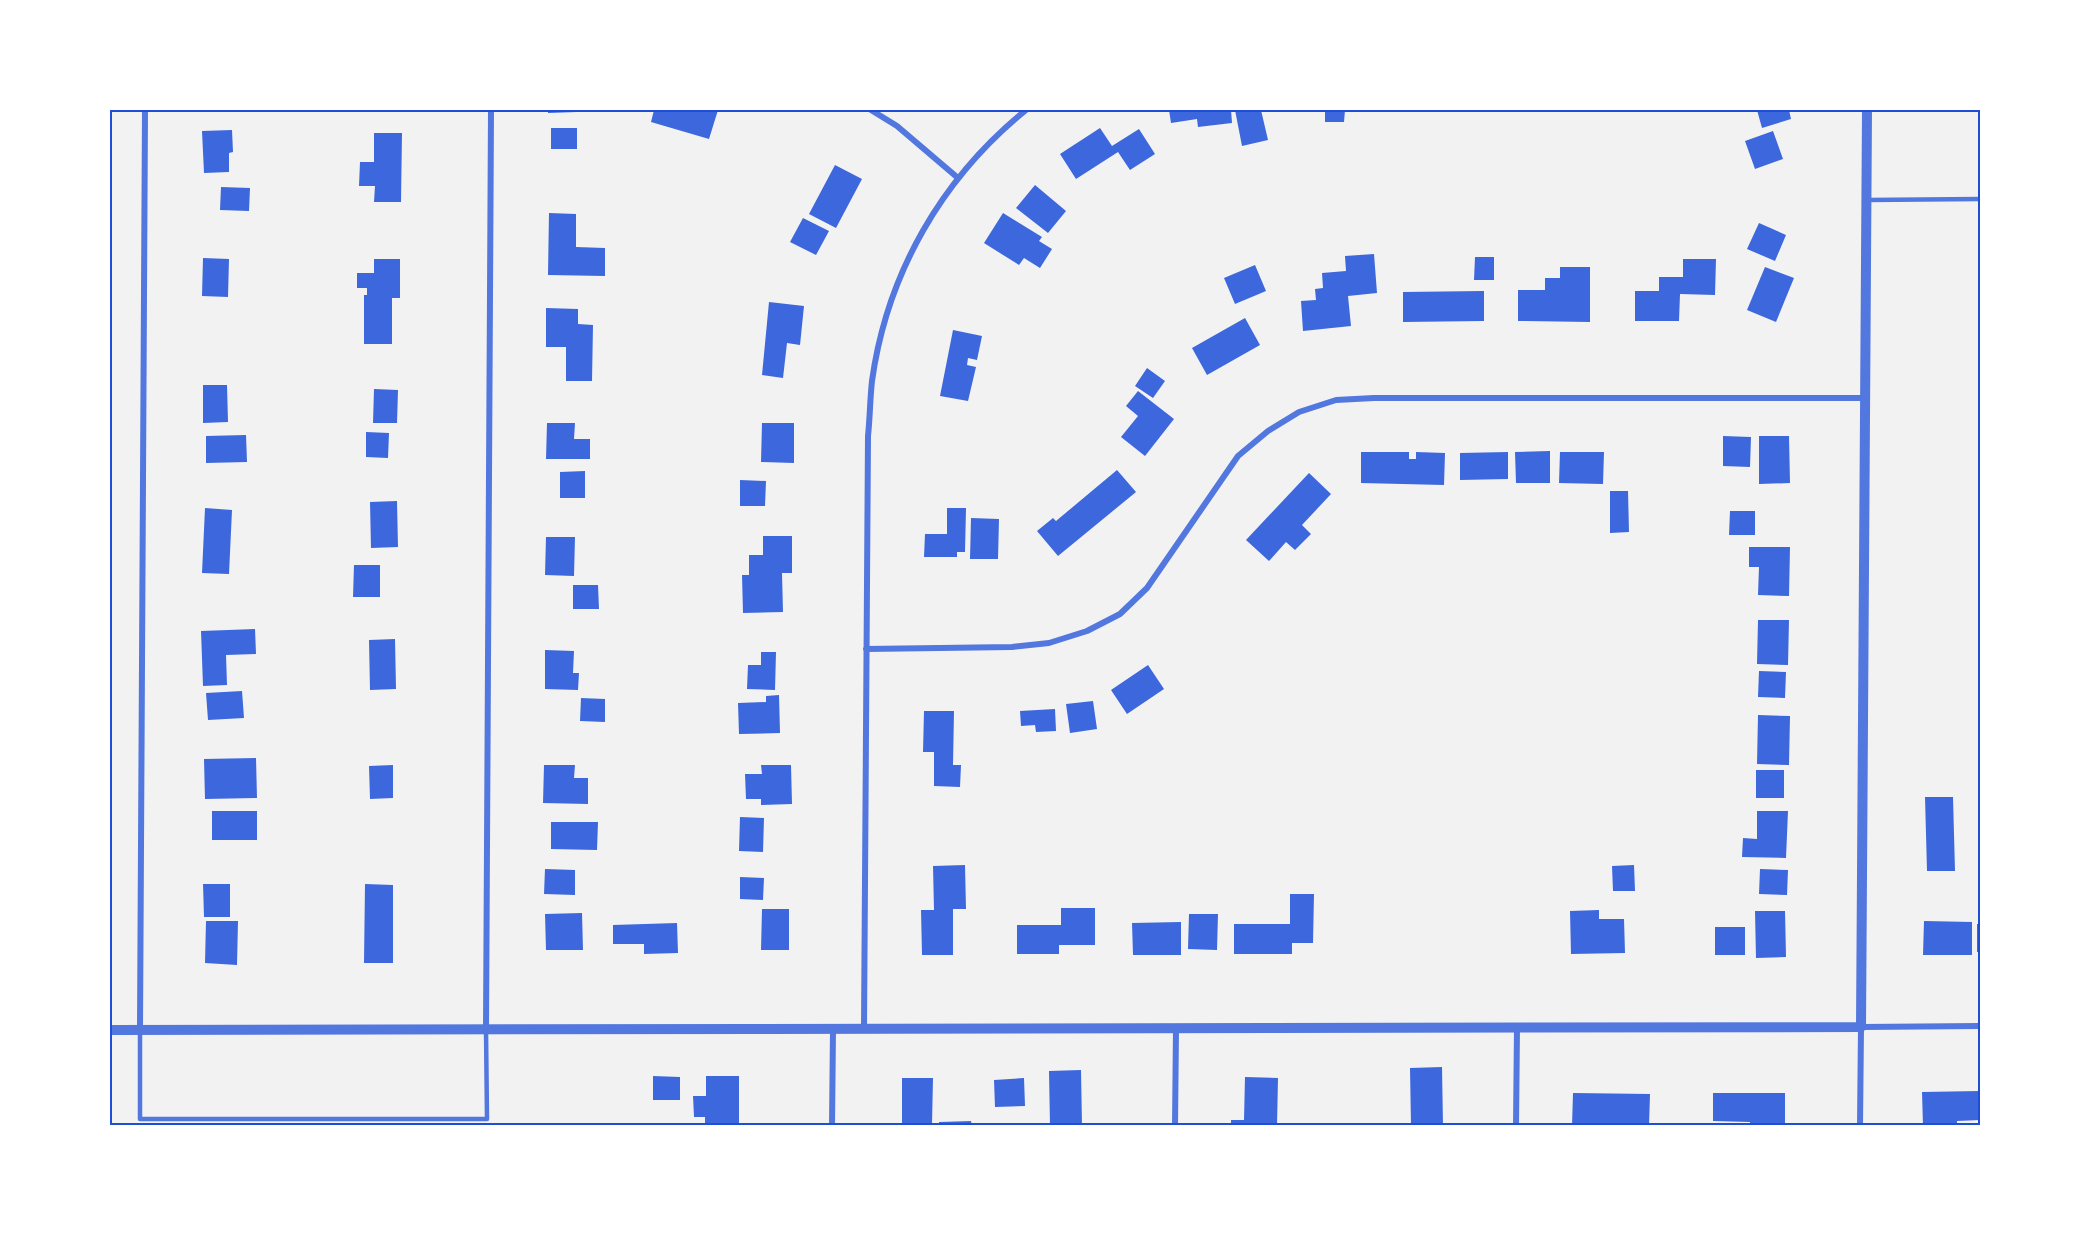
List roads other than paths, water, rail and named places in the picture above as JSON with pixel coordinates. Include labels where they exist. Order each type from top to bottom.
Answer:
[{"type":"street","points":[[140,1030],[145,110]]},
{"type":"street","points":[[486,1029],[491,110]]},
{"type":"street","points":[[871,110],[897,126],[958,178]]},
{"type":"street","points":[[864,1029],[868,436],[873,380],[885,324],[901,272],[927,222],[958,178],[999,131],[1026,110]]},
{"type":"street","points":[[1860,1125],[1867,110]]},
{"type":"street","points":[[866,649],[1012,647],[1049,643],[1087,631],[1120,614],[1147,588],[1238,456],[1268,431],[1299,412],[1336,400],[1374,398],[1865,398]]},
{"type":"street","points":[[110,1030],[1980,1026]]},
{"type":"street","points":[[1175,1125],[1176,1027]]},
{"type":"street","points":[[1516,1125],[1517,1027]]},
{"type":"street","points":[[832,1125],[833,1029]]},
{"type":"lane","points":[[1867,200],[1980,199]]},
{"type":"lane","points":[[140,1030],[140,1119],[487,1119],[486,1029]]}]
